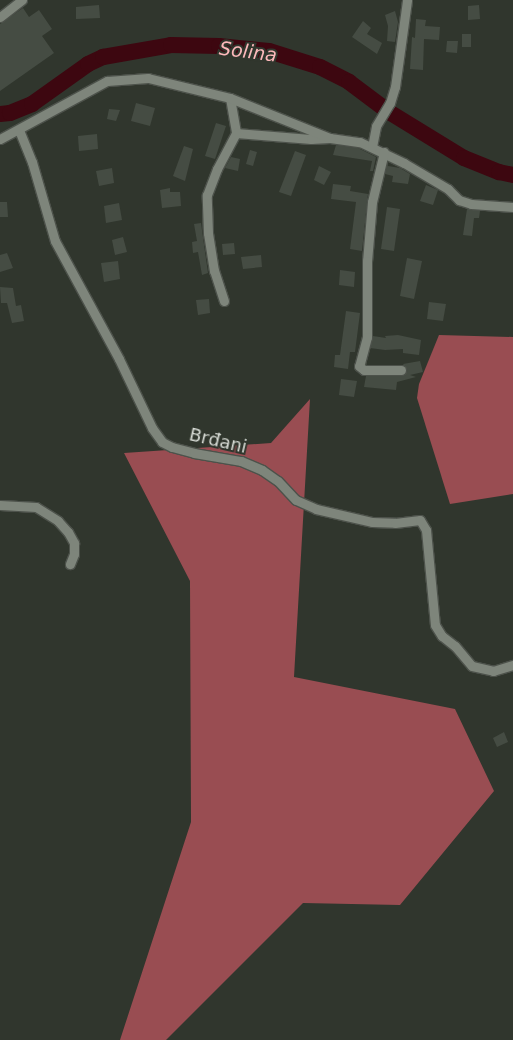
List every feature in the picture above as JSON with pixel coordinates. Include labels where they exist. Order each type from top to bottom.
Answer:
[{"type":"street","points":[[0,17],[22,0]]},
{"type":"street","points":[[372,147],[376,126],[390,103],[396,87],[407,0]]},
{"type":"street","points":[[0,139],[106,81],[148,78],[230,98],[330,138]]},
{"type":"street","points":[[224,301],[214,271],[208,233],[207,195],[217,169],[236,133],[230,98]]},
{"type":"street","name":"Brđani","points":[[19,130],[32,162],[55,241],[119,358],[152,428],[162,442],[194,453],[214,454],[241,461],[262,470],[278,481],[296,500],[316,509],[372,522],[395,523],[420,520],[426,530],[435,625],[442,636],[455,646],[472,666],[493,671],[505,669],[513,665]]},
{"type":"street","points":[[236,133],[311,139],[330,138],[360,142],[384,152],[448,190],[459,200],[471,204],[513,207]]},
{"type":"street","points":[[384,152],[372,202],[367,261],[367,337],[359,366],[364,370],[401,370]]},
{"type":"street","points":[[0,505],[36,507],[58,521],[68,532],[74,543],[74,554],[70,564]]},
{"type":"shaded area","points":[[439,335],[513,337],[513,494],[450,504],[417,398],[419,384]]},
{"type":"shaded area","points":[[310,399],[294,677],[455,709],[494,791],[400,905],[303,903],[166,1040],[120,1040],[191,822],[190,581],[124,453],[271,443]]},
{"type":"building","points":[[99,5],[100,18],[76,19],[76,7]]},
{"type":"building","points":[[479,5],[480,19],[468,20],[468,6]]},
{"type":"building","points":[[23,8],[29,17],[39,10],[52,29],[42,36],[54,53],[0,91],[0,24]]},
{"type":"building","points":[[395,11],[398,22],[395,42],[387,41],[388,26],[385,15]]},
{"type":"building","points":[[416,19],[426,20],[425,26],[440,27],[439,40],[424,39],[423,70],[410,69],[412,37],[415,38]]},
{"type":"building","points":[[363,21],[371,28],[367,34],[382,43],[377,54],[352,37]]},
{"type":"building","points":[[462,34],[471,34],[471,47],[462,47]]},
{"type":"building","points":[[447,41],[458,41],[457,53],[446,52]]},
{"type":"building","points":[[136,103],[155,108],[150,126],[131,121]]},
{"type":"building","points":[[109,109],[120,110],[116,121],[107,119]]},
{"type":"building","points":[[216,123],[226,126],[215,159],[205,156]]},
{"type":"building","points":[[97,134],[98,149],[79,151],[78,136]]},
{"type":"building","points":[[336,145],[358,148],[376,157],[373,171],[370,171],[372,161],[333,155]]},
{"type":"building","points":[[184,146],[193,149],[185,181],[173,176]]},
{"type":"building","points":[[250,150],[257,152],[253,166],[246,164]]},
{"type":"building","points":[[295,151],[306,155],[291,196],[279,192]]},
{"type":"building","points":[[231,157],[240,159],[238,171],[225,168]]},
{"type":"building","points":[[388,162],[388,166],[400,168],[410,174],[408,184],[392,182],[393,176],[385,174]]},
{"type":"building","points":[[319,166],[331,172],[324,185],[314,180]]},
{"type":"building","points":[[112,168],[114,183],[99,186],[96,171]]},
{"type":"building","points":[[333,184],[351,186],[350,191],[368,194],[362,251],[350,249],[356,202],[331,199]]},
{"type":"building","points":[[426,185],[438,190],[433,205],[420,201]]},
{"type":"building","points":[[170,188],[170,192],[180,192],[181,206],[162,208],[160,190]]},
{"type":"building","points":[[0,202],[7,202],[8,217],[0,217]]},
{"type":"building","points":[[119,203],[122,220],[106,223],[104,206]]},
{"type":"building","points":[[387,207],[400,209],[394,251],[381,249]]},
{"type":"building","points":[[467,209],[480,211],[479,218],[474,218],[472,236],[463,235]]},
{"type":"building","points":[[201,223],[208,273],[202,275],[198,252],[193,253],[192,242],[197,241],[194,224]]},
{"type":"building","points":[[123,237],[127,252],[115,255],[112,240]]},
{"type":"building","points":[[234,243],[235,254],[223,255],[222,244]]},
{"type":"building","points":[[7,253],[13,268],[0,272],[0,255]]},
{"type":"building","points":[[261,255],[262,267],[243,269],[241,257]]},
{"type":"building","points":[[407,258],[422,261],[414,299],[400,296]]},
{"type":"building","points":[[118,261],[120,279],[104,282],[101,263]]},
{"type":"building","points":[[340,270],[355,272],[354,287],[339,285]]},
{"type":"building","points":[[0,287],[13,288],[16,306],[21,305],[24,321],[12,323],[7,303],[1,303]]},
{"type":"building","points":[[209,299],[210,313],[198,315],[196,300]]},
{"type":"building","points":[[429,302],[446,304],[443,321],[427,319]]},
{"type":"building","points":[[346,311],[360,313],[355,352],[350,352],[348,369],[334,367],[335,355],[340,355]]},
{"type":"building","points":[[398,335],[421,340],[419,355],[403,353],[403,349],[385,350],[370,348],[373,336],[386,338],[385,336]]},
{"type":"building","points":[[420,361],[423,372],[410,375],[416,377],[397,382],[396,390],[364,387],[366,376],[404,376],[407,370],[403,364]]},
{"type":"building","points":[[341,379],[357,381],[354,397],[339,395]]},
{"type":"building","points":[[504,732],[508,742],[497,747],[493,738]]},
{"type":"waterway","name":"Solina","points":[[0,114],[10,113],[32,104],[88,64],[103,57],[171,45],[219,46],[269,51],[320,67],[349,82],[389,112],[464,158],[499,172],[513,175]]}]
